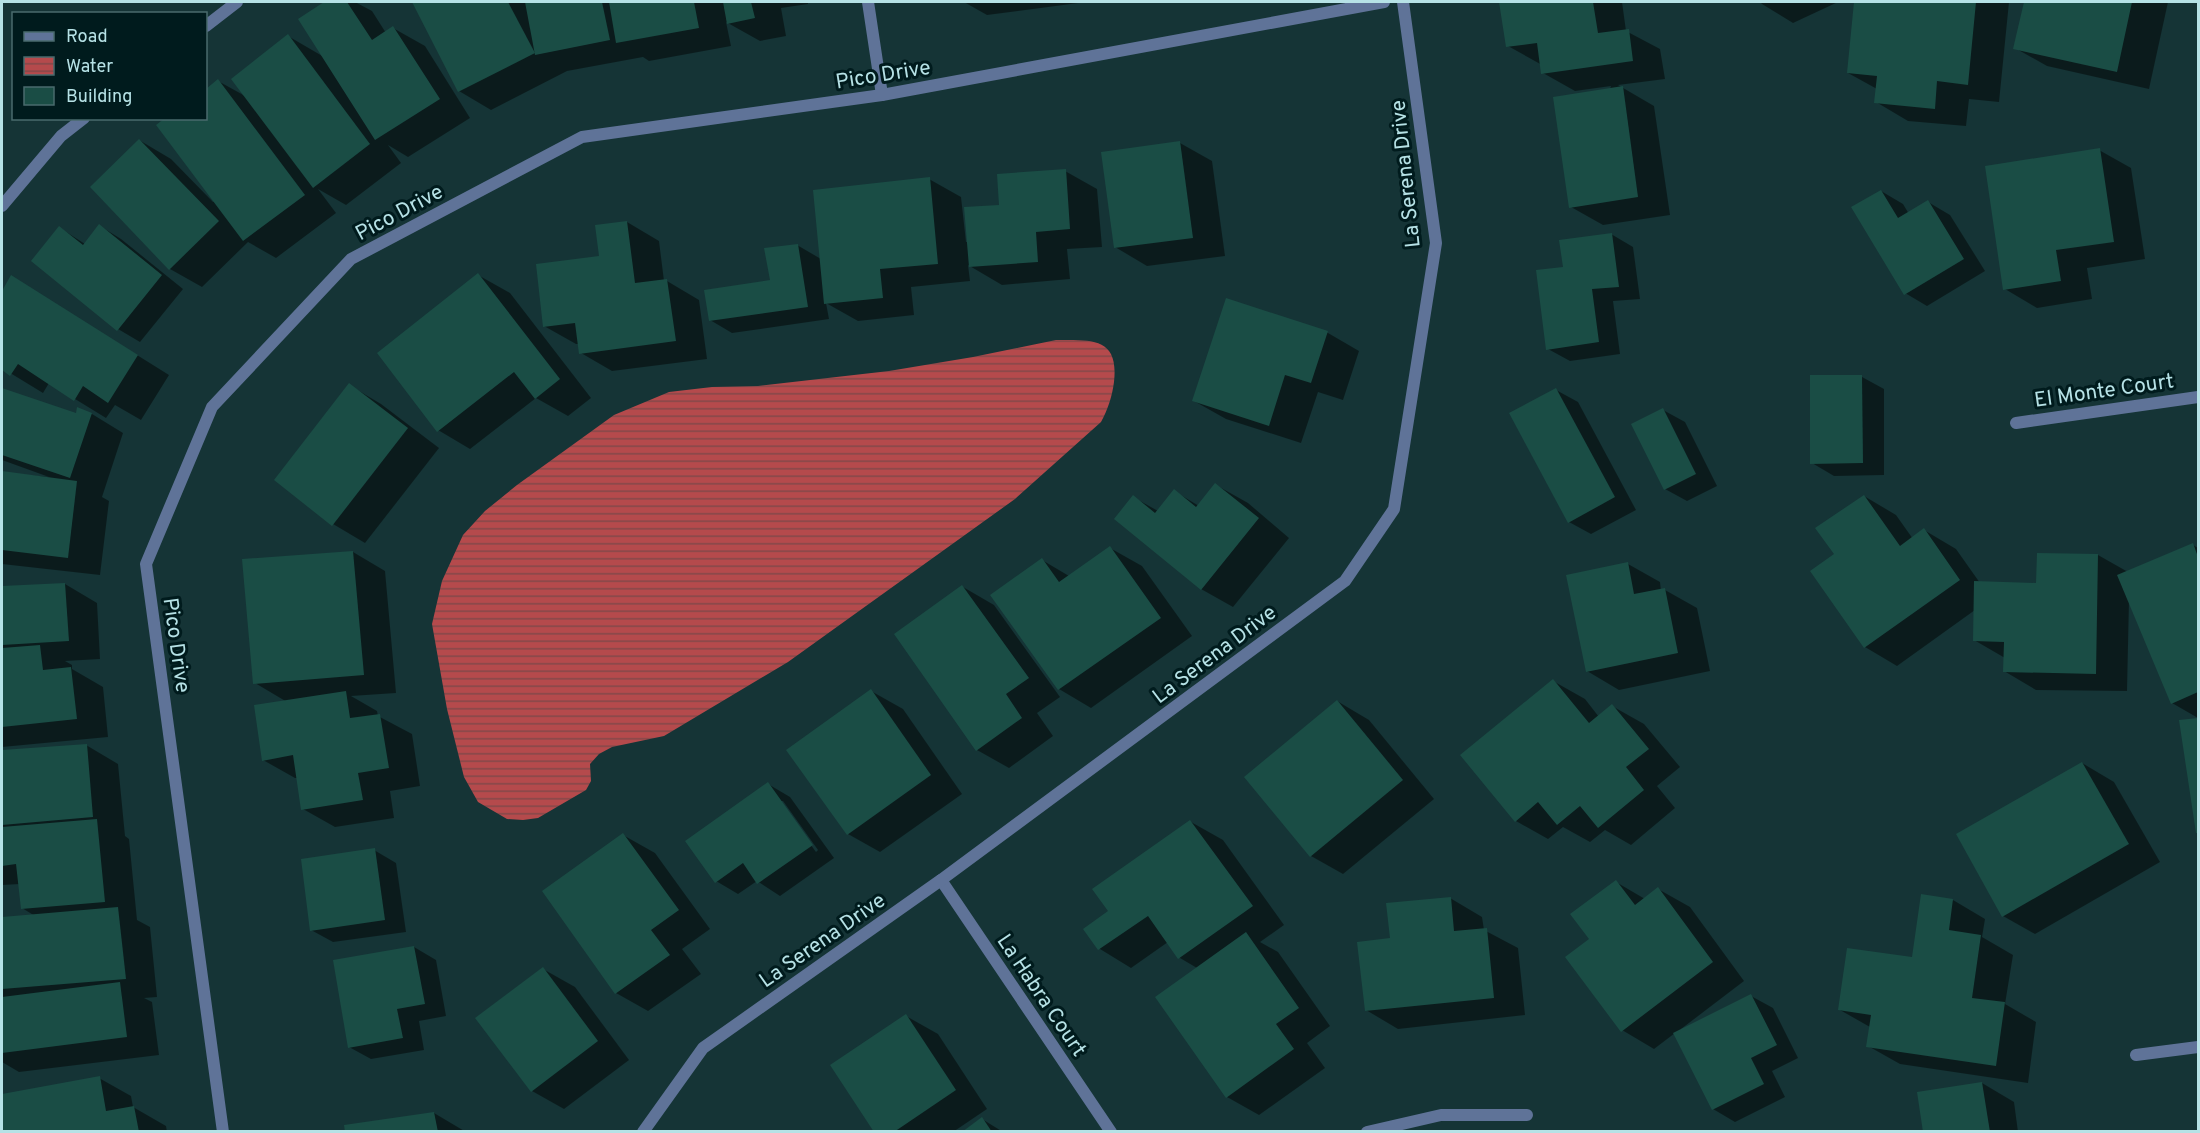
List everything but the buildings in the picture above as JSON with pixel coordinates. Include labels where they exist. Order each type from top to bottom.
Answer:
[{"type":"street","points":[[207,25],[237,2]]},
{"type":"street","points":[[868,2],[882,95]]},
{"type":"street","name":"Pico Drive","points":[[223,1131],[146,564],[213,407],[351,259],[582,138],[882,95],[1384,2]]},
{"type":"street","name":"La Serena Drive","points":[[643,1131],[704,1048],[941,880],[1345,581],[1394,509],[1436,243],[1403,2]]},
{"type":"street","points":[[2,206],[60,136],[81,120]]},
{"type":"street","name":"El Monte Court","points":[[2016,423],[2199,397]]},
{"type":"street","name":"La Habra Court","points":[[941,880],[1111,1131]]},
{"type":"street","points":[[2136,1055],[2199,1047]]},
{"type":"street","points":[[1367,1131],[1441,1115],[1527,1115]]},
{"type":"water","points":[[1056,340],[1091,341],[1107,349],[1112,356],[1114,367],[1111,398],[1101,422],[1015,499],[788,662],[664,736],[612,747],[599,754],[590,764],[591,781],[586,790],[538,818],[507,819],[478,802],[464,777],[447,709],[432,624],[442,581],[463,535],[485,511],[517,485],[614,415],[669,392],[712,387],[758,386],[889,371]]}]
